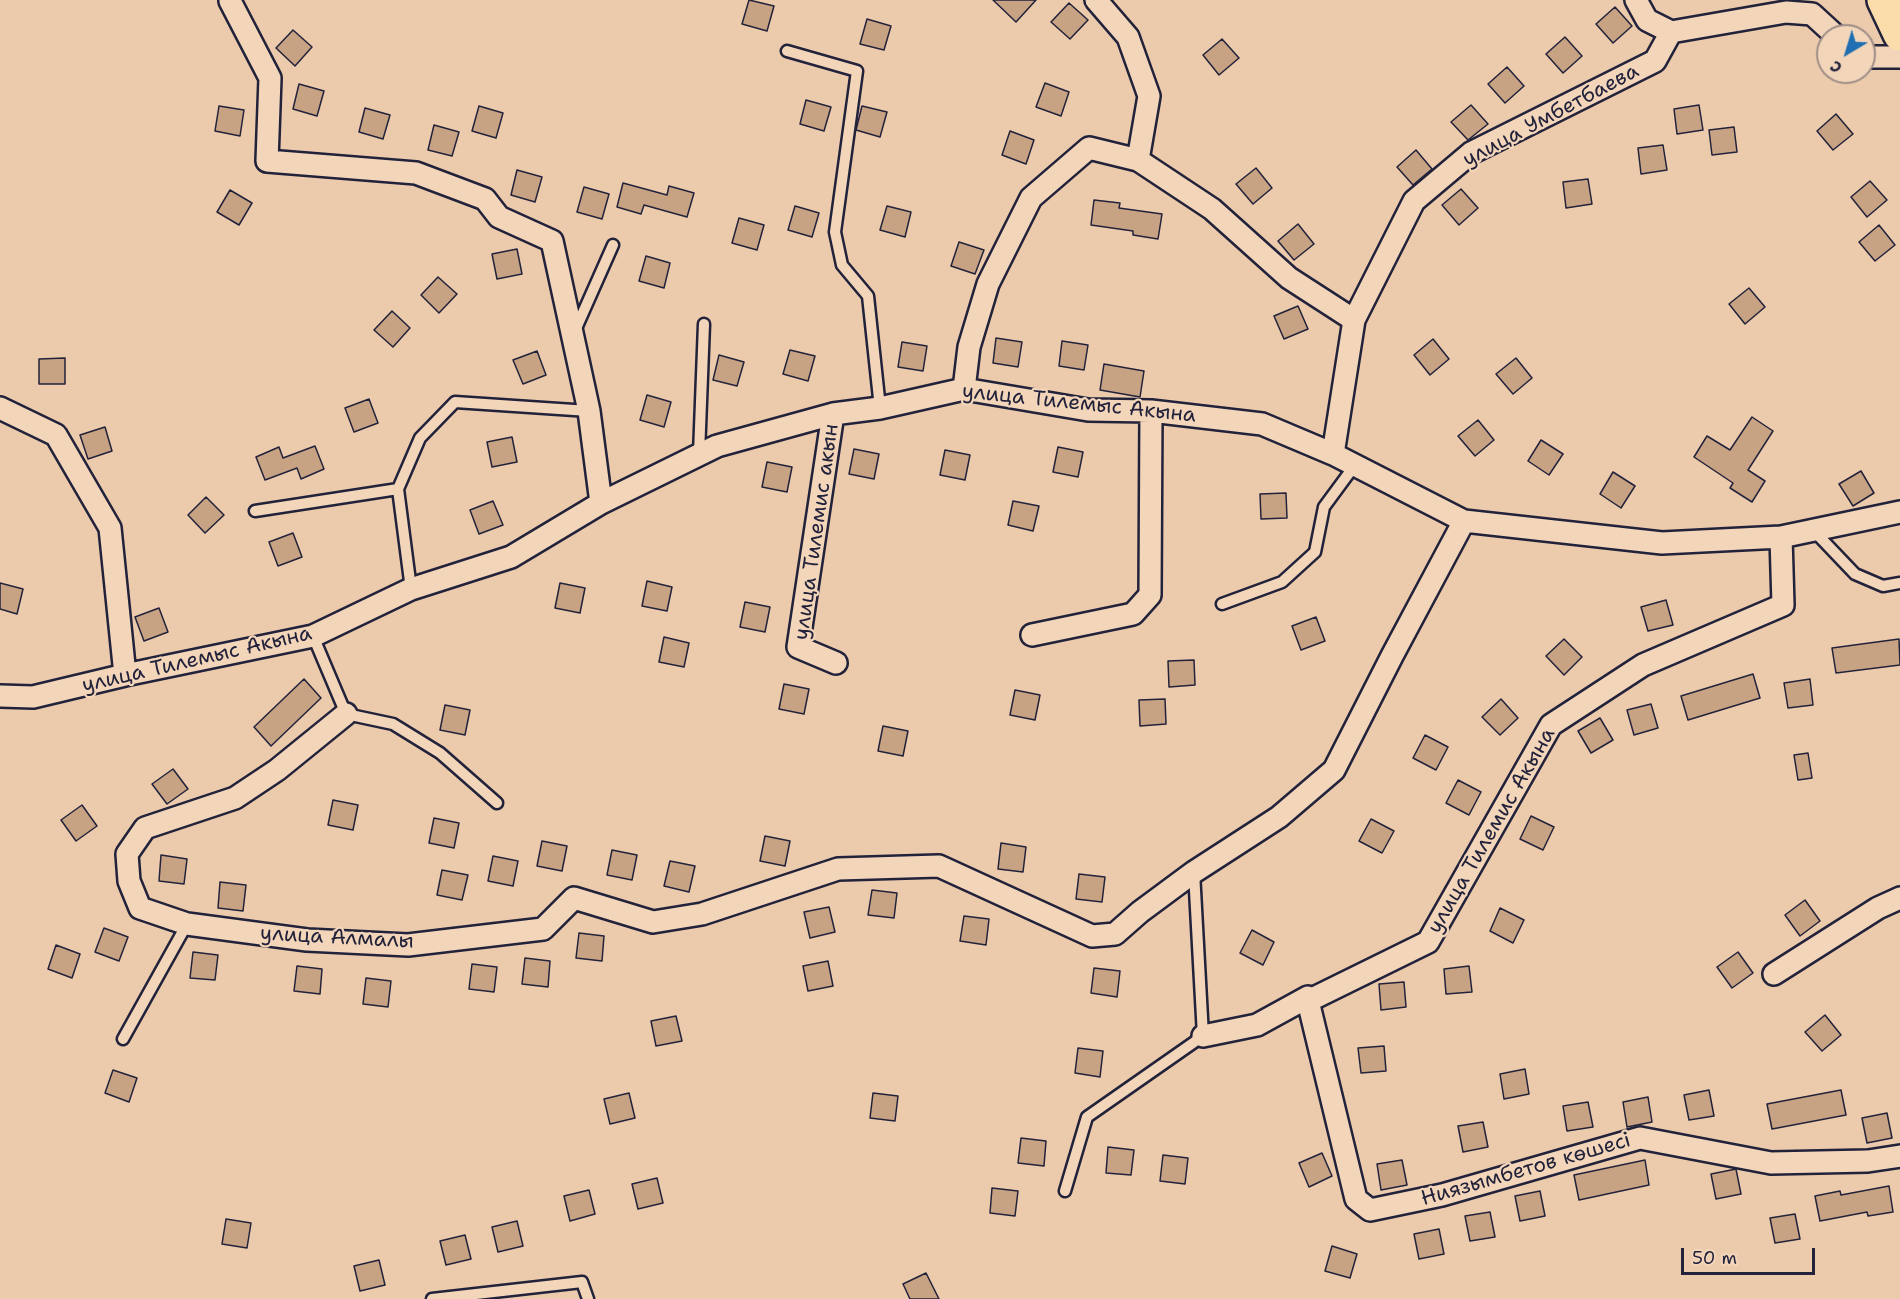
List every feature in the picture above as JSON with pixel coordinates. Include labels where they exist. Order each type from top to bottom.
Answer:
[{"type":"main road","points":[[1884,0],[1900,34]]},
{"type":"street","points":[[1096,0],[1128,37],[1149,96],[1138,160]]},
{"type":"street","points":[[1636,0],[1647,20],[1671,33],[1786,12],[1812,14],[1823,24]]},
{"type":"street","points":[[230,1],[270,78],[267,161],[416,172],[484,199],[499,217],[552,241],[589,411],[601,503]]},
{"type":"street","name":"улица Умбетбаева","points":[[1354,320],[1414,201],[1471,153],[1655,61],[1671,33]]},
{"type":"street","points":[[1876,57],[1900,57]]},
{"type":"street","points":[[964,389],[969,347],[988,284],[1031,198],[1089,148],[1138,160],[1212,209],[1289,278],[1354,320],[1334,454]]},
{"type":"street","name":"улица Тилемыс Акына","points":[[0,696],[33,697],[125,675],[313,636],[411,589],[511,557],[601,503],[717,446],[833,414],[880,408],[964,389],[1088,410],[1151,411],[1262,424],[1334,454],[1464,521],[1662,543],[1781,537],[1900,512]]},
{"type":"street","points":[[0,408],[56,435],[110,528],[125,675]]},
{"type":"street","points":[[1032,635],[1133,614],[1150,595],[1151,411]]},
{"type":"street","name":"улица Тилемис акын","points":[[833,414],[798,647],[837,663]]},
{"type":"street","points":[[1194,872],[1279,817],[1334,770],[1464,521]]},
{"type":"street","name":"улица Тилемис Акына","points":[[1203,1036],[1257,1025],[1308,997],[1308,1001],[1428,942],[1551,724],[1643,665],[1783,605],[1781,537]]},
{"type":"street","name":"улица Алмалы","points":[[346,714],[277,770],[236,798],[145,828],[127,854],[129,881],[140,908],[187,924],[307,940],[408,945],[543,928],[574,898],[653,922],[702,914],[838,869],[939,866],[1092,936],[1115,934],[1140,912],[1194,872]]},
{"type":"street","points":[[1774,974],[1878,908],[1900,898]]},
{"type":"street","name":"Ниязымбетов көшесі","points":[[1308,1001],[1356,1198],[1370,1210],[1442,1195],[1640,1138],[1772,1163],[1868,1161],[1900,1156]]},
{"type":"lane","points":[[787,51],[857,71],[835,231],[842,265],[868,296],[880,408]]},
{"type":"lane","points":[[573,336],[613,245]]},
{"type":"lane","points":[[699,454],[704,324]]},
{"type":"lane","points":[[411,589],[398,489],[420,438],[454,402],[589,411]]},
{"type":"lane","points":[[1222,604],[1282,582],[1315,552],[1324,507],[1355,465]]},
{"type":"lane","points":[[255,511],[398,489]]},
{"type":"lane","points":[[1813,530],[1855,574],[1883,586],[1900,583]]},
{"type":"lane","points":[[313,636],[346,714],[393,724],[440,753],[497,803]]},
{"type":"lane","points":[[1065,1191],[1088,1117],[1203,1036],[1194,872]]},
{"type":"lane","points":[[123,1039],[187,924]]},
{"type":"lane","points":[[432,1299],[582,1282],[588,1299]]},
{"type":"building","points":[[749,0],[774,6],[767,31],[742,24]]},
{"type":"building","points":[[993,0],[1036,0],[1016,22]]},
{"type":"building","points":[[1069,3],[1088,20],[1070,39],[1051,22]]},
{"type":"building","points":[[1615,7],[1632,26],[1613,43],[1596,24]]},
{"type":"building","points":[[867,19],[891,26],[884,50],[860,44]]},
{"type":"building","points":[[293,30],[312,47],[295,66],[276,48]]},
{"type":"building","points":[[1565,37],[1582,56],[1563,73],[1546,54]]},
{"type":"building","points":[[1222,39],[1239,58],[1219,75],[1203,55]]},
{"type":"building","points":[[1507,67],[1524,86],[1505,103],[1488,84]]},
{"type":"building","points":[[1045,83],[1069,92],[1061,116],[1036,107]]},
{"type":"building","points":[[299,84],[324,91],[317,116],[293,109]]},
{"type":"building","points":[[806,100],[831,107],[824,131],[800,124]]},
{"type":"building","points":[[1471,105],[1488,124],[1468,140],[1451,122]]},
{"type":"building","points":[[1699,105],[1703,130],[1677,134],[1674,109]]},
{"type":"building","points":[[219,106],[244,110],[240,136],[215,131]]},
{"type":"building","points":[[479,106],[503,113],[496,138],[472,131]]},
{"type":"building","points":[[862,106],[887,112],[880,137],[856,130]]},
{"type":"building","points":[[365,108],[390,115],[383,139],[359,132]]},
{"type":"building","points":[[1836,114],[1853,134],[1833,150],[1817,131]]},
{"type":"building","points":[[434,125],[459,132],[452,156],[428,150]]},
{"type":"building","points":[[1734,127],[1737,152],[1712,155],[1709,130]]},
{"type":"building","points":[[1010,131],[1034,140],[1026,164],[1002,155]]},
{"type":"building","points":[[1663,145],[1667,170],[1641,174],[1638,148]]},
{"type":"building","points":[[1416,150],[1432,169],[1413,185],[1397,167]]},
{"type":"building","points":[[1256,168],[1272,188],[1253,204],[1236,184]]},
{"type":"building","points":[[517,170],[542,177],[535,202],[511,195]]},
{"type":"building","points":[[1588,179],[1592,204],[1566,208],[1563,182]]},
{"type":"building","points":[[1870,181],[1887,200],[1867,217],[1851,197]]},
{"type":"building","points":[[623,183],[667,195],[669,186],[694,193],[687,217],[644,205],[641,214],[617,207]]},
{"type":"building","points":[[584,187],[609,194],[602,219],[577,212]]},
{"type":"building","points":[[1461,189],[1478,208],[1459,225],[1442,205]]},
{"type":"building","points":[[230,190],[252,203],[239,225],[217,212]]},
{"type":"building","points":[[1094,200],[1120,203],[1119,208],[1162,214],[1158,239],[1133,235],[1133,231],[1091,225]]},
{"type":"building","points":[[795,206],[819,213],[812,237],[788,230]]},
{"type":"building","points":[[887,206],[911,212],[905,237],[880,230]]},
{"type":"building","points":[[739,218],[764,225],[757,250],[732,243]]},
{"type":"building","points":[[1298,224],[1314,244],[1294,260],[1278,241]]},
{"type":"building","points":[[1879,225],[1895,245],[1875,261],[1859,242]]},
{"type":"building","points":[[959,242],[984,250],[975,274],[951,266]]},
{"type":"building","points":[[517,249],[522,274],[497,279],[492,254]]},
{"type":"building","points":[[646,256],[670,263],[664,288],[639,281]]},
{"type":"building","points":[[438,277],[457,294],[439,313],[421,295]]},
{"type":"building","points":[[1749,288],[1765,307],[1745,324],[1729,304]]},
{"type":"building","points":[[1298,306],[1308,329],[1284,339],[1274,316]]},
{"type":"building","points":[[392,311],[410,328],[393,347],[374,330]]},
{"type":"building","points":[[996,338],[1022,342],[1018,367],[993,363]]},
{"type":"building","points":[[1433,339],[1449,359],[1430,375],[1414,355]]},
{"type":"building","points":[[1062,341],[1088,345],[1084,370],[1059,366]]},
{"type":"building","points":[[902,342],[927,346],[923,371],[898,367]]},
{"type":"building","points":[[790,350],[815,356],[808,381],[783,374]]},
{"type":"building","points":[[537,351],[546,375],[523,384],[513,360]]},
{"type":"building","points":[[719,355],[744,362],[737,386],[713,380]]},
{"type":"building","points":[[65,358],[65,384],[39,384],[39,359]]},
{"type":"building","points":[[1516,358],[1532,378],[1513,394],[1496,374]]},
{"type":"building","points":[[1104,364],[1144,371],[1140,397],[1100,390]]},
{"type":"building","points":[[647,395],[671,402],[664,427],[640,420]]},
{"type":"building","points":[[369,399],[378,423],[354,432],[345,408]]},
{"type":"building","points":[[1752,417],[1773,431],[1748,470],[1765,481],[1752,502],[1730,488],[1733,483],[1694,457],[1707,436],[1730,450]]},
{"type":"building","points":[[1478,420],[1494,440],[1475,456],[1458,436]]},
{"type":"building","points":[[105,427],[112,451],[88,459],[80,435]]},
{"type":"building","points":[[512,437],[517,462],[492,467],[487,442]]},
{"type":"building","points":[[1541,440],[1563,454],[1549,475],[1528,461]]},
{"type":"building","points":[[315,446],[324,469],[301,479],[297,468],[265,480],[256,457],[279,447],[283,458]]},
{"type":"building","points":[[1058,447],[1083,452],[1078,477],[1053,472]]},
{"type":"building","points":[[854,449],[879,454],[874,479],[849,474]]},
{"type":"building","points":[[945,450],[970,455],[965,480],[940,475]]},
{"type":"building","points":[[767,462],[792,467],[787,492],[762,487]]},
{"type":"building","points":[[1861,471],[1874,493],[1853,506],[1839,484]]},
{"type":"building","points":[[1613,472],[1635,486],[1621,508],[1600,494]]},
{"type":"building","points":[[1286,493],[1287,518],[1261,519],[1260,494]]},
{"type":"building","points":[[206,497],[224,515],[205,533],[188,515]]},
{"type":"building","points":[[493,501],[503,525],[479,534],[470,510]]},
{"type":"building","points":[[1013,501],[1039,506],[1033,531],[1008,525]]},
{"type":"building","points":[[293,533],[302,557],[278,566],[269,542]]},
{"type":"building","points":[[647,581],[672,587],[667,611],[642,606]]},
{"type":"building","points":[[0,583],[23,589],[17,614],[0,609]]},
{"type":"building","points":[[560,583],[585,588],[580,613],[555,608]]},
{"type":"building","points":[[1666,600],[1673,625],[1648,631],[1641,607]]},
{"type":"building","points":[[745,602],[770,607],[765,632],[740,627]]},
{"type":"building","points":[[159,608],[168,632],[144,641],[135,617]]},
{"type":"building","points":[[1316,617],[1325,641],[1301,650],[1292,626]]},
{"type":"building","points":[[664,637],[689,643],[684,667],[659,662]]},
{"type":"building","points":[[1564,639],[1582,657],[1564,675],[1546,656]]},
{"type":"building","points":[[1899,639],[1900,665],[1836,673],[1832,648]]},
{"type":"building","points":[[1194,660],[1195,685],[1169,687],[1168,661]]},
{"type":"building","points":[[1753,674],[1760,698],[1688,720],[1681,696]]},
{"type":"building","points":[[304,679],[321,698],[271,746],[254,727]]},
{"type":"building","points":[[1810,679],[1813,705],[1788,708],[1784,683]]},
{"type":"building","points":[[784,684],[809,689],[804,714],[779,709]]},
{"type":"building","points":[[1015,690],[1040,695],[1035,720],[1010,715]]},
{"type":"building","points":[[1165,699],[1166,724],[1140,726],[1139,700]]},
{"type":"building","points":[[1501,699],[1518,718],[1500,735],[1482,717]]},
{"type":"building","points":[[1651,704],[1658,728],[1634,735],[1627,710]]},
{"type":"building","points":[[445,705],[470,710],[465,735],[440,730]]},
{"type":"building","points":[[1600,718],[1613,740],[1591,753],[1578,731]]},
{"type":"building","points":[[883,726],[908,731],[903,756],[878,751]]},
{"type":"building","points":[[1425,735],[1448,747],[1436,770],[1413,758]]},
{"type":"building","points":[[1808,753],[1812,778],[1798,780],[1794,755]]},
{"type":"building","points":[[173,769],[188,789],[167,804],[152,784]]},
{"type":"building","points":[[1458,780],[1481,792],[1469,815],[1446,803]]},
{"type":"building","points":[[333,800],[358,805],[353,830],[328,825]]},
{"type":"building","points":[[82,805],[97,826],[76,841],[61,820]]},
{"type":"building","points":[[1531,816],[1554,827],[1543,850],[1520,839]]},
{"type":"building","points":[[434,818],[459,823],[454,848],[429,843]]},
{"type":"building","points":[[1371,819],[1394,831],[1382,853],[1359,841]]},
{"type":"building","points":[[765,836],[790,841],[785,866],[760,861]]},
{"type":"building","points":[[542,841],[567,846],[562,871],[537,866]]},
{"type":"building","points":[[1001,843],[1026,847],[1023,872],[998,869]]},
{"type":"building","points":[[612,850],[637,855],[632,880],[607,875]]},
{"type":"building","points":[[161,855],[187,859],[184,884],[159,881]]},
{"type":"building","points":[[493,856],[518,861],[513,886],[488,881]]},
{"type":"building","points":[[670,861],[695,866],[689,892],[664,886]]},
{"type":"building","points":[[442,870],[468,875],[462,900],[437,895]]},
{"type":"building","points":[[1079,874],[1105,877],[1102,902],[1076,899]]},
{"type":"building","points":[[220,882],[246,885],[243,911],[218,908]]},
{"type":"building","points":[[872,890],[897,893],[894,918],[868,915]]},
{"type":"building","points":[[1805,900],[1820,921],[1800,936],[1785,915]]},
{"type":"building","points":[[829,907],[835,932],[810,938],[804,912]]},
{"type":"building","points":[[1500,908],[1524,920],[1513,943],[1490,931]]},
{"type":"building","points":[[964,916],[989,919],[986,945],[960,941]]},
{"type":"building","points":[[104,928],[128,937],[119,961],[95,952]]},
{"type":"building","points":[[1252,930],[1274,942],[1263,965],[1240,953]]},
{"type":"building","points":[[579,933],[604,936],[602,961],[576,958]]},
{"type":"building","points":[[56,945],[80,954],[72,978],[48,969]]},
{"type":"building","points":[[193,952],[218,955],[215,980],[190,978]]},
{"type":"building","points":[[1738,952],[1753,973],[1732,988],[1717,967]]},
{"type":"building","points":[[525,958],[550,961],[548,987],[522,984]]},
{"type":"building","points":[[828,961],[833,986],[808,991],[803,966]]},
{"type":"building","points":[[472,964],[497,967],[494,992],[469,989]]},
{"type":"building","points":[[297,966],[322,969],[320,994],[294,991]]},
{"type":"building","points":[[1469,966],[1472,992],[1446,994],[1444,969]]},
{"type":"building","points":[[1094,968],[1120,971],[1117,997],[1091,993]]},
{"type":"building","points":[[366,978],[391,981],[388,1007],[363,1004]]},
{"type":"building","points":[[1404,982],[1406,1007],[1381,1010],[1379,984]]},
{"type":"building","points":[[1825,1015],[1841,1035],[1822,1051],[1805,1032]]},
{"type":"building","points":[[676,1016],[682,1041],[656,1046],[651,1021]]},
{"type":"building","points":[[1384,1046],[1386,1071],[1361,1073],[1358,1048]]},
{"type":"building","points":[[1078,1048],[1103,1051],[1100,1077],[1075,1073]]},
{"type":"building","points":[[1525,1069],[1529,1094],[1504,1099],[1500,1074]]},
{"type":"building","points":[[113,1070],[137,1078],[129,1102],[105,1093]]},
{"type":"building","points":[[1709,1090],[1714,1116],[1689,1120],[1684,1095]]},
{"type":"building","points":[[1841,1090],[1846,1115],[1772,1129],[1767,1104]]},
{"type":"building","points":[[629,1093],[635,1118],[610,1124],[604,1099]]},
{"type":"building","points":[[873,1093],[898,1096],[895,1121],[870,1118]]},
{"type":"building","points":[[1648,1097],[1652,1122],[1627,1127],[1623,1102]]},
{"type":"building","points":[[1588,1102],[1593,1127],[1567,1131],[1563,1106]]},
{"type":"building","points":[[1887,1113],[1892,1138],[1867,1143],[1862,1118]]},
{"type":"building","points":[[1483,1122],[1488,1147],[1463,1152],[1458,1126]]},
{"type":"building","points":[[1021,1138],[1046,1141],[1044,1166],[1018,1163]]},
{"type":"building","points":[[1108,1147],[1134,1150],[1131,1175],[1106,1173]]},
{"type":"building","points":[[1322,1153],[1332,1176],[1309,1187],[1299,1163]]},
{"type":"building","points":[[1163,1155],[1188,1158],[1185,1184],[1160,1181]]},
{"type":"building","points":[[1402,1160],[1407,1185],[1381,1190],[1377,1164]]},
{"type":"building","points":[[1645,1160],[1649,1185],[1579,1200],[1574,1175]]},
{"type":"building","points":[[1736,1169],[1741,1194],[1716,1199],[1711,1174]]},
{"type":"building","points":[[657,1178],[663,1203],[638,1209],[632,1184]]},
{"type":"building","points":[[1889,1186],[1893,1212],[1868,1216],[1867,1212],[1820,1221],[1815,1196],[1840,1191],[1841,1195]]},
{"type":"building","points":[[992,1188],[1018,1191],[1015,1216],[990,1213]]},
{"type":"building","points":[[589,1190],[595,1214],[570,1221],[564,1196]]},
{"type":"building","points":[[1540,1191],[1545,1216],[1520,1221],[1515,1196]]},
{"type":"building","points":[[1490,1212],[1495,1237],[1470,1241],[1465,1216]]},
{"type":"building","points":[[1795,1214],[1800,1239],[1775,1243],[1770,1218]]},
{"type":"building","points":[[226,1219],[251,1223],[247,1248],[222,1244]]},
{"type":"building","points":[[517,1221],[523,1246],[498,1252],[492,1227]]},
{"type":"building","points":[[1439,1229],[1444,1254],[1419,1259],[1414,1234]]},
{"type":"building","points":[[465,1235],[471,1259],[446,1265],[440,1241]]},
{"type":"building","points":[[1332,1246],[1357,1254],[1350,1278],[1325,1271]]},
{"type":"building","points":[[379,1260],[385,1285],[360,1291],[354,1266]]},
{"type":"building","points":[[926,1273],[939,1299],[910,1299],[903,1284]]}]
